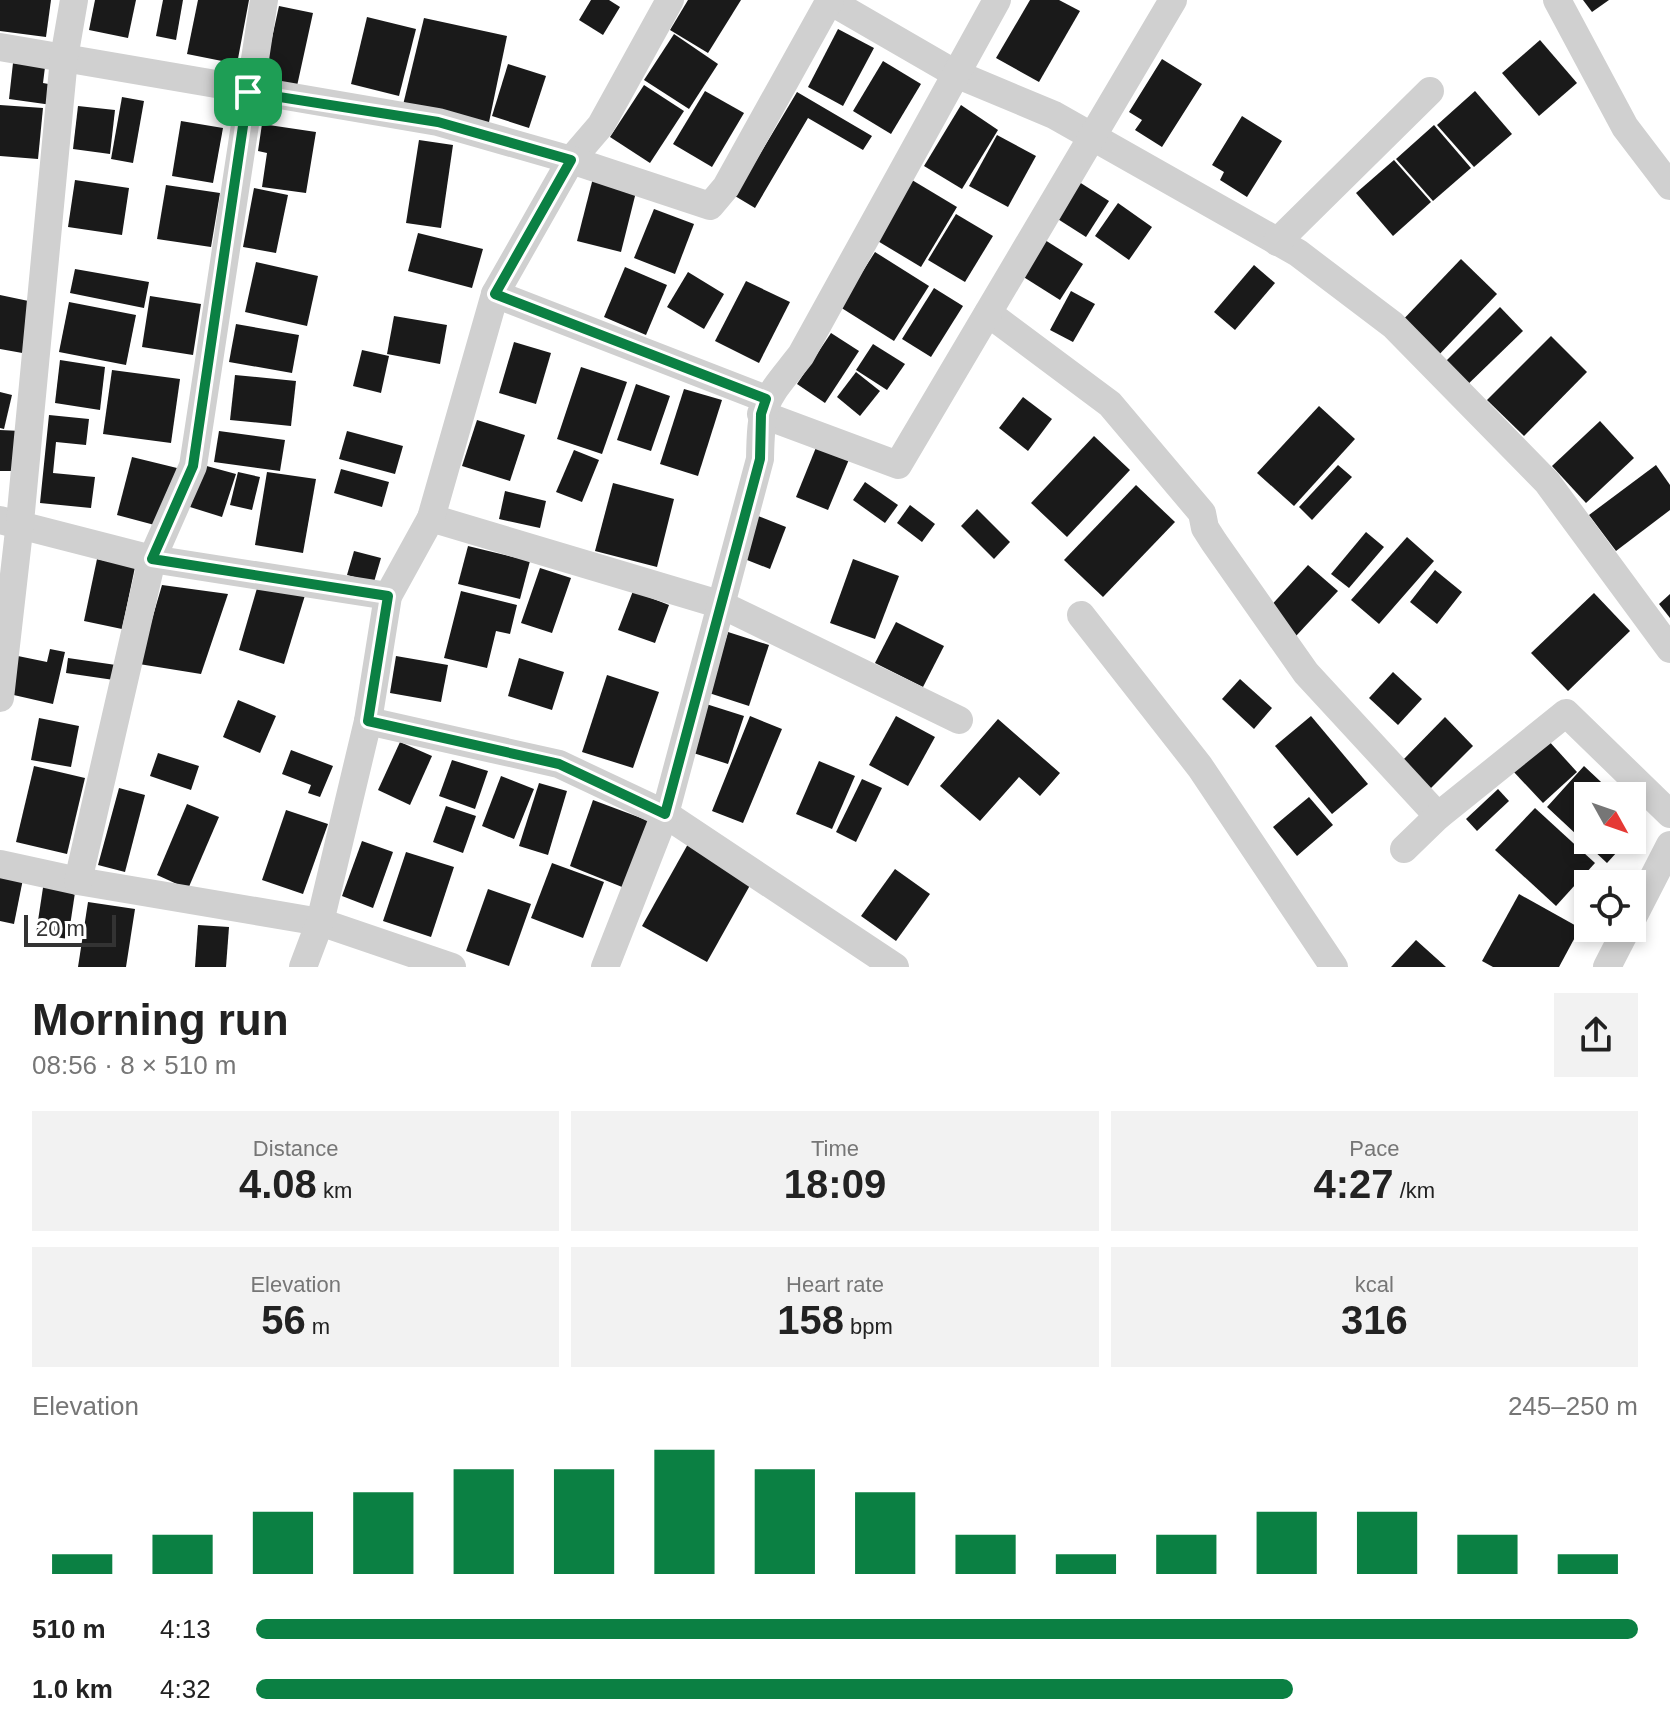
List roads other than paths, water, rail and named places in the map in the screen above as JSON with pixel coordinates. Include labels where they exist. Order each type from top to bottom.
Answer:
[{"type":"street","points":[[0,698],[10,521],[64,58],[74,0]]},
{"type":"street","points":[[78,881],[152,559],[193,466],[264,0]]},
{"type":"street","points":[[303,967],[320,922],[368,721],[388,596],[431,518],[495,294],[571,160],[601,125],[670,0]]},
{"type":"street","points":[[0,47],[248,92],[438,122],[571,160],[710,206],[726,187],[829,0],[956,74],[1054,115],[1277,242],[1393,325],[1547,482],[1670,649]]},
{"type":"street","points":[[605,967],[665,814],[760,459],[763,406],[801,355],[997,0]]},
{"type":"street","points":[[495,294],[898,465],[1173,0]]},
{"type":"street","points":[[1557,0],[1625,127],[1670,186]]},
{"type":"street","points":[[1277,242],[1430,91]]},
{"type":"street","points":[[988,313],[1110,404],[1202,513],[1205,528],[1214,542],[1306,673],[1438,816]]},
{"type":"street","points":[[431,518],[722,605],[959,720]]},
{"type":"street","points":[[10,521],[152,559],[388,596]]},
{"type":"street","points":[[1081,615],[1200,767],[1334,967]]},
{"type":"street","points":[[1404,849],[1438,816],[1566,713],[1670,814]]},
{"type":"street","points":[[368,721],[559,764],[665,814],[895,967]]},
{"type":"street","points":[[1646,892],[1670,845]]},
{"type":"street","points":[[0,864],[78,881],[320,922],[452,967]]},
{"type":"street","points":[[1607,967],[1620,942]]}]
